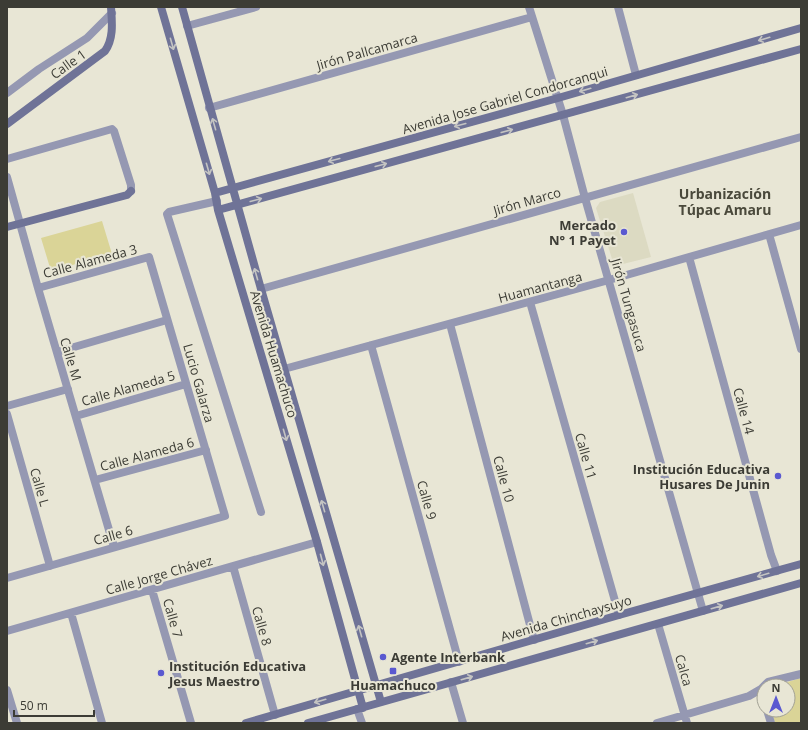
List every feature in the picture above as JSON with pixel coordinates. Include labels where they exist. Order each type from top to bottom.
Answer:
[{"type":"street","name":"Avenida Huamachuco","points":[[161,7],[216,197],[218,210],[317,542],[358,691],[360,708]]},
{"type":"street","name":"Avenida Huamachuco","points":[[182,7],[209,108],[380,702]]},
{"type":"street","points":[[187,26],[256,7]]},
{"type":"street","name":"Jirón Tungasuca","points":[[529,7],[563,115],[585,198],[610,280],[703,611]]},
{"type":"street","points":[[618,7],[636,75]]},
{"type":"street","points":[[7,93],[87,38],[112,10]]},
{"type":"street","name":"Calle 1","points":[[7,124],[105,51],[110,45],[112,10]]},
{"type":"street","name":"Jirón Pallcamarca","points":[[209,108],[532,17]]},
{"type":"street","name":"Avenida Jose Gabriel Condorcanqui","points":[[216,197],[232,188],[558,98],[801,28]]},
{"type":"street","points":[[218,210],[801,49]]},
{"type":"street","points":[[7,159],[112,129],[114,130],[131,185],[131,191],[127,195],[7,227]]},
{"type":"street","name":"Jirón Marco","points":[[261,289],[801,137]]},
{"type":"street","name":"Calle M","points":[[7,176],[38,288],[114,547]]},
{"type":"street","points":[[216,197],[169,212],[167,214],[261,512]]},
{"type":"street","name":"Huamantanga","points":[[284,369],[610,280],[801,225]]},
{"type":"street","points":[[769,234],[801,349]]},
{"type":"street","name":"Calle Alameda 3","points":[[38,288],[149,257]]},
{"type":"street","name":"Lucio Galarza","points":[[149,257],[225,516]]},
{"type":"street","name":"Calle 14","points":[[689,257],[767,540],[777,571]]},
{"type":"street","name":"Calle 11","points":[[530,302],[619,615]]},
{"type":"street","points":[[57,352],[167,320]]},
{"type":"street","name":"Calle 10","points":[[450,324],[534,640]]},
{"type":"street","name":"Calle 9","points":[[371,345],[459,662]]},
{"type":"street","name":"Calle Alameda 5","points":[[76,416],[186,384]]},
{"type":"street","points":[[7,406],[68,389]]},
{"type":"street","name":"Calle L","points":[[7,414],[50,566]]},
{"type":"street","name":"Calle Alameda 6","points":[[95,480],[206,450]]},
{"type":"street","name":"Calle 6","points":[[7,578],[225,516]]},
{"type":"street","name":"Calle Jorge Chávez","points":[[7,631],[317,542]]},
{"type":"street","name":"Avenida Chinchaysuyo","points":[[246,723],[801,564]]},
{"type":"street","name":"Calle 8","points":[[233,566],[274,715]]},
{"type":"street","points":[[308,723],[801,583]]},
{"type":"street","name":"Calle 7","points":[[152,590],[191,723]]},
{"type":"street","points":[[71,613],[102,723]]},
{"type":"street","name":"Calca","points":[[658,624],[686,719]]},
{"type":"street","points":[[784,678],[801,674]]},
{"type":"street","points":[[451,682],[463,723]]},
{"type":"street","points":[[7,690],[17,723]]},
{"type":"street","points":[[657,723],[686,719],[749,696],[756,692]]},
{"type":"street","points":[[360,708],[362,723]]},
{"type":"shaded area","name":"Mercado N° 1 Payet","points":[[633,193],[651,257],[619,265],[613,262],[596,208],[600,202]]},
{"type":"shaded area","points":[[102,221],[112,254],[51,271],[41,238]]},
{"type":"shaded area","points":[[801,678],[801,723],[775,723],[773,718],[796,718],[796,679]]},
{"type":"place","name":"Mercado N° 1 Payet","points":[[624,232]]},
{"type":"place","name":"Institución Educativa Husares De Junin","points":[[778,476]]},
{"type":"place","name":"Agente Interbank","points":[[383,657]]},
{"type":"place","name":"Huamachuco","points":[[393,671]]},
{"type":"place","name":"Institución Educativa Jesus Maestro","points":[[161,673]]},
{"type":"district","name":"Urbanización Túpac Amaru","points":[[725,202]]}]
